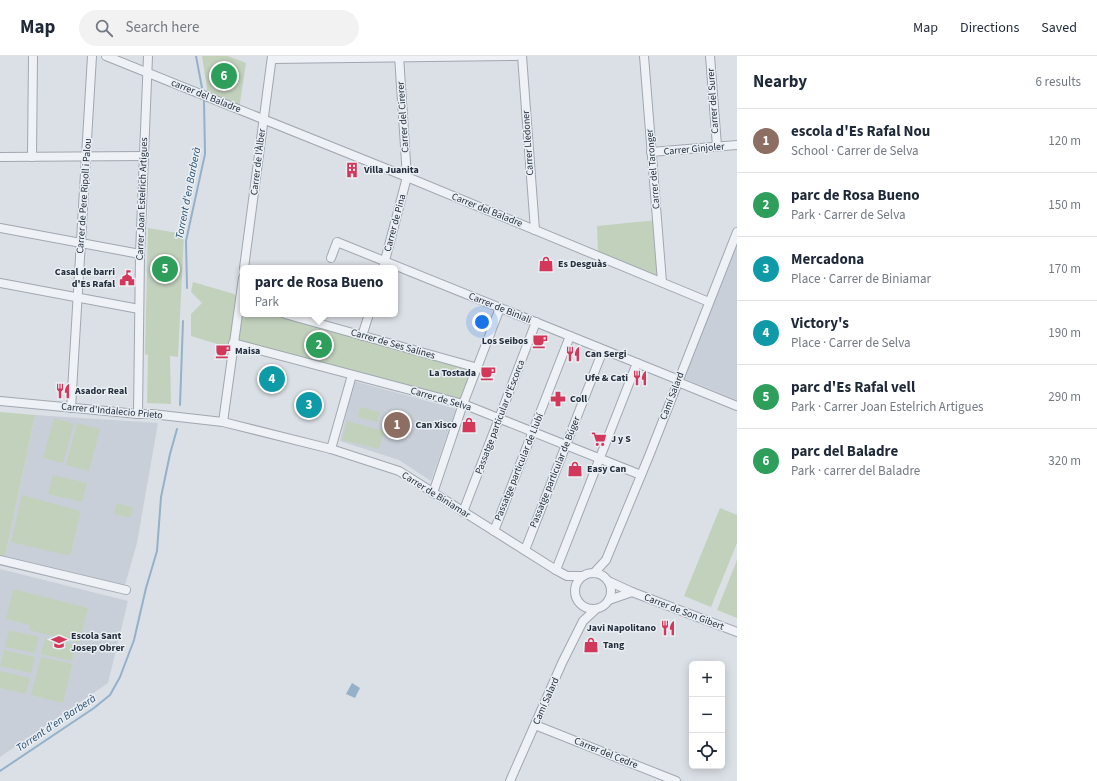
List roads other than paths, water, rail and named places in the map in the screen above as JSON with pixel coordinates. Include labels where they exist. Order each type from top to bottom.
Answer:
[{"type":"street","points":[[32,157],[33,56]]},
{"type":"street","name":"Carrer de Pere Ripoll i Palou","points":[[71,408],[92,56]]},
{"type":"street","name":"carrer del Baladre","points":[[106,56],[264,119]]},
{"type":"street","name":"Carrer Joan Estelrich Artigues","points":[[138,414],[140,254],[148,56]]},
{"type":"street","name":"Carrer del Cirerer","points":[[399,56],[407,177]]},
{"type":"street","points":[[272,58],[516,56]]},
{"type":"street","name":"Carrer Lledoner","points":[[522,56],[535,230]]},
{"type":"street","name":"Carrer del Taronger","points":[[644,56],[662,282]]},
{"type":"street","name":"Carrer del Surer","points":[[710,56],[717,146]]},
{"type":"street","name":"Carrer de l'Àlber","points":[[244,265],[272,58]]},
{"type":"street","name":"Carrer del Baladre","points":[[264,119],[709,302]]},
{"type":"street","name":"Carrer Ginjoler","points":[[652,152],[737,145]]},
{"type":"street","points":[[0,157],[144,156]]},
{"type":"street","name":"Carrer de Pina","points":[[384,264],[407,177]]},
{"type":"street","points":[[0,228],[140,254]]},
{"type":"street","name":"Camí Salard","points":[[594,573],[606,560],[641,476],[737,232]]},
{"type":"street","name":"Carrer de Biniali","points":[[331,258],[337,242],[384,264]]},
{"type":"street","name":"Carrer de Biniali","points":[[398,269],[536,322],[737,406]]},
{"type":"street","points":[[0,283],[77,296],[139,309]]},
{"type":"street","points":[[433,493],[500,308]]},
{"type":"street","points":[[223,422],[233,343],[240,311]]},
{"type":"street","name":"Carrer de Ses Salines","points":[[296,317],[478,368]]},
{"type":"street","points":[[362,336],[368,317]]},
{"type":"street","name":"Passatge particular d'Escorca","points":[[463,512],[536,322]]},
{"type":"street","name":"Passatge particular de Llubí","points":[[494,531],[570,336]]},
{"type":"street","name":"Carrer de Selva","points":[[233,343],[464,404],[641,476]]},
{"type":"street","name":"Passatge particular de Búger","points":[[525,550],[603,350]]},
{"type":"street","points":[[556,570],[637,363]]},
{"type":"street","points":[[331,450],[352,374]]},
{"type":"street","name":"Carrer d'Indalecio Prieto","points":[[0,401],[152,414],[223,422]]},
{"type":"street","name":"Carrer de Biniamar","points":[[223,422],[331,450],[399,471],[566,576],[575,589]]},
{"type":"street","points":[[0,560],[126,590]]},
{"type":"street","name":"Camí Salard","points":[[606,560],[607,579]]},
{"type":"street","points":[[566,576],[583,576],[594,573],[607,579],[611,590],[609,600],[600,608],[595,610],[584,608],[577,600]]},
{"type":"street","points":[[583,576],[576,584],[575,589],[583,621]]},
{"type":"street","name":"Carrer de Son Gibert","points":[[607,579],[632,592],[737,632]]},
{"type":"street","name":"Carrer de Son Gibert","points":[[609,600],[632,592]]},
{"type":"street","name":"Camí Salard","points":[[510,781],[562,663],[583,621],[595,610]]},
{"type":"street","name":"Carrer del Cedre","points":[[535,725],[676,781]]},
{"type":"water","points":[[352,683],[360,688],[355,698],[346,694]]},
{"type":"waterway","name":"Torrent d'en Barberà","points":[[196,56],[202,88]]},
{"type":"waterway","name":"Torrent d'en Barberà","points":[[187,288],[186,241],[205,154],[204,101]]},
{"type":"waterway","name":"Torrent d'en Barberà","points":[[180,405],[183,321]]},
{"type":"waterway","name":"Torrent d'en Barberà","points":[[0,771],[94,708],[110,695],[120,677],[134,640],[146,588],[157,551],[161,497],[177,429]]},
{"type":"place","name":"parc del Baladre","points":[[224,76]]},
{"type":"place","name":"Villa Juanita","points":[[352,170]]},
{"type":"place","name":"Es Desguàs","points":[[546,264]]},
{"type":"place","name":"parc d'Es Rafal vell","points":[[165,269]]},
{"type":"place","name":"Casal de barri d'Es Rafal","points":[[127,278]]},
{"type":"place","name":"Los Seibos","points":[[540,341]]},
{"type":"place","name":"parc de Rosa Bueno","points":[[319,345]]},
{"type":"place","name":"Maisa","points":[[223,351]]},
{"type":"place","name":"Can Sergi","points":[[573,354]]},
{"type":"place","name":"La Tostada","points":[[488,373]]},
{"type":"place","name":"Ufe & Cati","points":[[640,378]]},
{"type":"place","name":"Victory's","points":[[272,379]]},
{"type":"place","name":"Asador Real","points":[[63,391]]},
{"type":"place","name":"Coll","points":[[558,399]]},
{"type":"place","name":"Mercadona","points":[[309,405]]},
{"type":"place","name":"escola d'Es Rafal Nou","points":[[397,425]]},
{"type":"place","name":"Can Xisco","points":[[469,425]]},
{"type":"place","name":"J y S","points":[[599,439]]},
{"type":"place","name":"Easy Can","points":[[575,469]]},
{"type":"place","name":"Javi Napolitano","points":[[668,628]]},
{"type":"place","name":"Escola Sant Josep Obrer","points":[[59,642]]},
{"type":"place","name":"Tang","points":[[591,645]]}]
